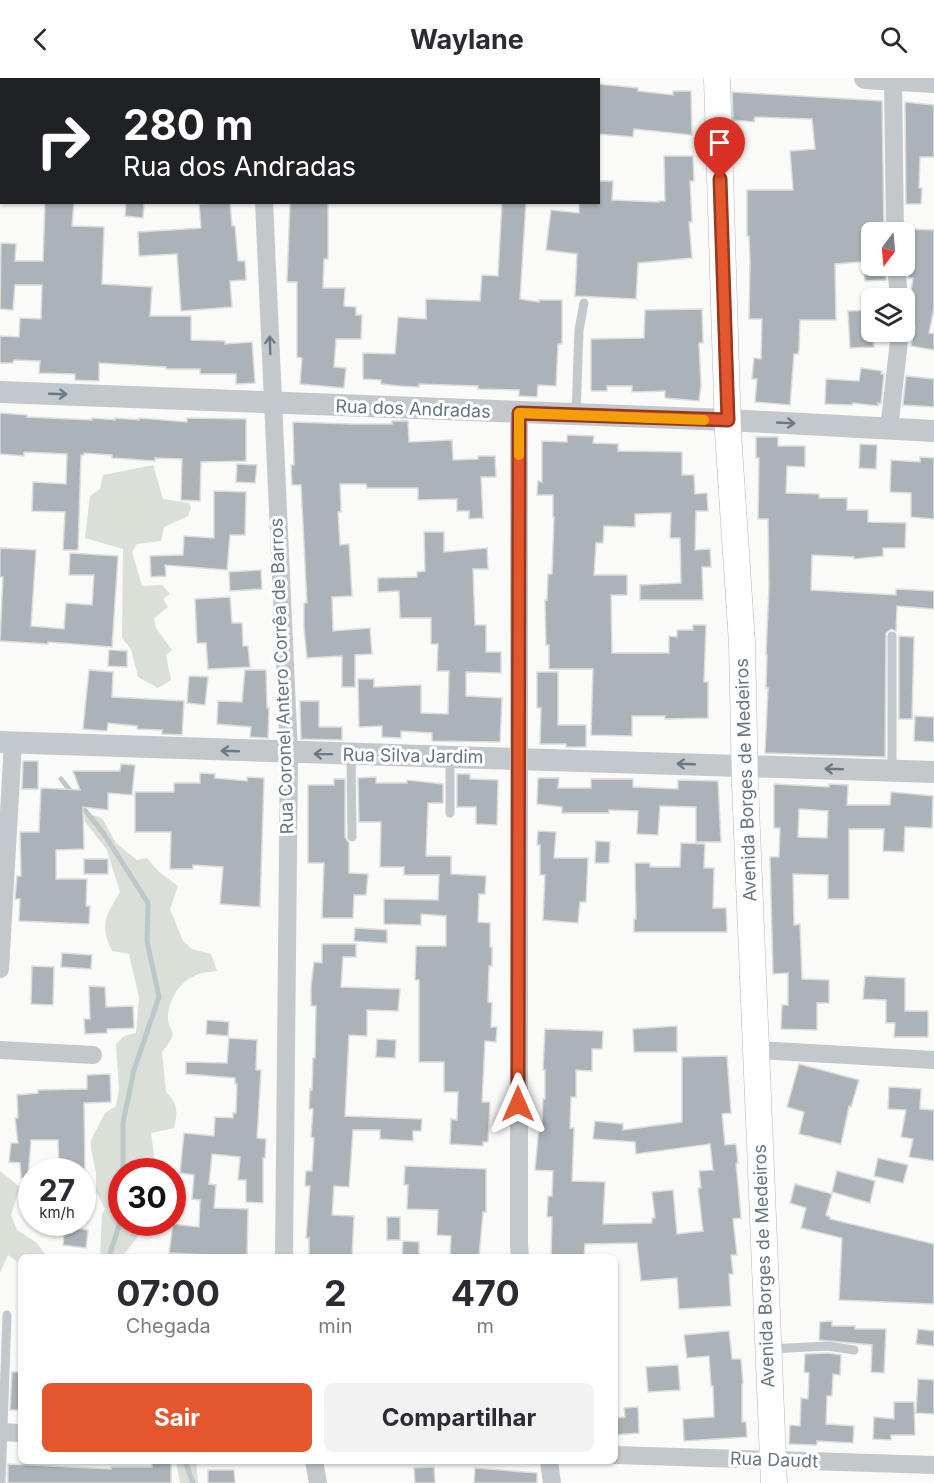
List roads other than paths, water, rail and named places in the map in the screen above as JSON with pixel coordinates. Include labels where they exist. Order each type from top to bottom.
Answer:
[{"type":"main road","name":"Avenida Borges de Medeiros","points":[[717,78],[728,420],[742,643],[744,765],[773,1472]]},
{"type":"street","points":[[865,78],[934,82]]},
{"type":"street","points":[[893,80],[895,222]]},
{"type":"street","name":"Rua Coronel Antero Corrêa de Barros","points":[[264,204],[289,753],[284,1254]]},
{"type":"street","points":[[889,429],[899,342]]},
{"type":"street","name":"Rua dos Andradas","points":[[0,392],[728,420],[934,431]]},
{"type":"street","points":[[519,413],[520,1254]]},
{"type":"street","points":[[0,969],[7,742]]},
{"type":"street","name":"Rua Silva Jardim","points":[[7,742],[289,753],[934,772]]},
{"type":"street","points":[[0,1050],[93,1055]]},
{"type":"street","points":[[756,1050],[934,1060]]},
{"type":"street","name":"Rua Daudt","points":[[618,1455],[773,1472],[934,1465]]},
{"type":"street","points":[[315,1464],[318,1483]]},
{"type":"street","points":[[549,1464],[552,1483]]},
{"type":"lane","points":[[576,415],[579,330],[584,303]]},
{"type":"lane","points":[[892,636],[892,771]]},
{"type":"lane","points":[[351,754],[352,837]]},
{"type":"lane","points":[[450,756],[450,813]]},
{"type":"lane","points":[[1,1483],[8,1432],[8,1315]]},
{"type":"lane","points":[[768,1349],[828,1346],[854,1350]]},
{"type":"waterway","points":[[61,779],[73,794]]},
{"type":"waterway","points":[[80,804],[104,834],[148,903],[147,941],[159,997],[134,1070],[123,1123],[123,1158]]},
{"type":"waterway","points":[[110,1254],[116,1236]]},
{"type":"waterway","points":[[186,1464],[193,1483]]}]
